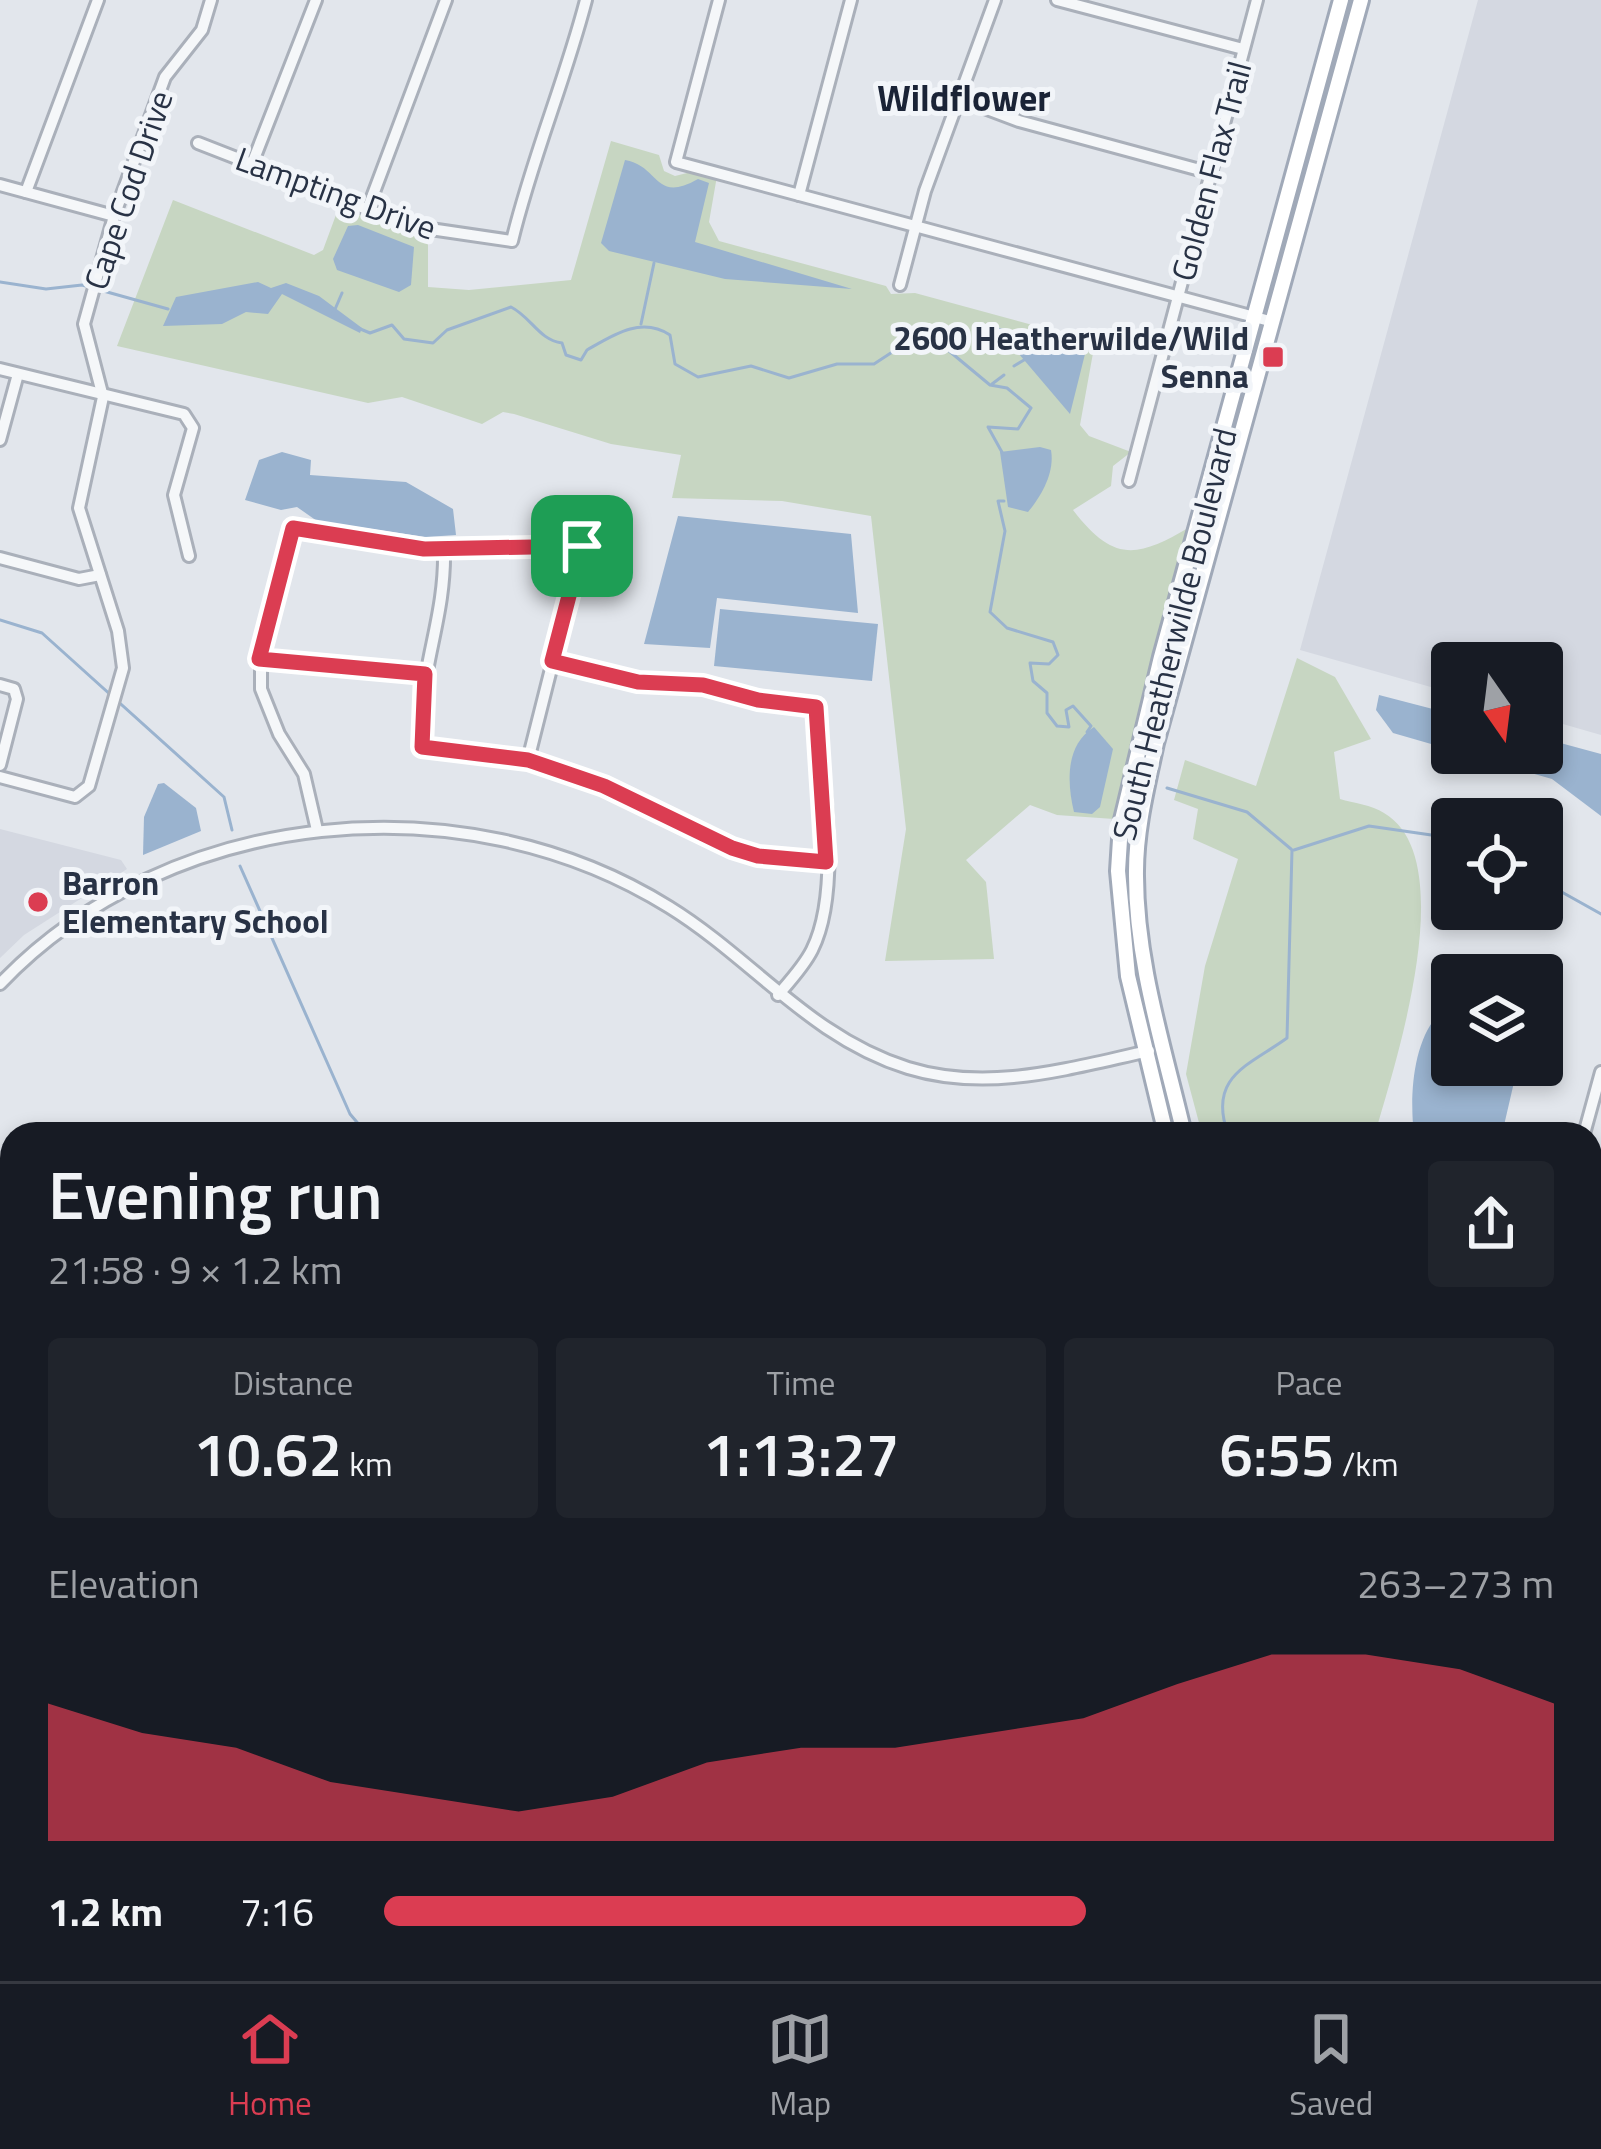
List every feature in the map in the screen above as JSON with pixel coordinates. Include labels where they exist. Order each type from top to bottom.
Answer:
[{"type":"main road","name":"South Heatherwilde Boulevard","points":[[1163,1122],[1128,976],[1118,871],[1121,824],[1161,657],[1341,0]]},
{"type":"main road","name":"South Heatherwilde Boulevard","points":[[1181,1122],[1145,972],[1136,872],[1156,743],[1361,0]]},
{"type":"main road","points":[[1161,657],[1180,663]]},
{"type":"street","points":[[26,192],[98,0]]},
{"type":"street","name":"Cape Cod Drive","points":[[0,777],[75,797],[89,786],[112,712],[123,668],[118,631],[79,508],[103,398],[84,324],[114,216],[165,77],[202,30],[211,0]]},
{"type":"street","points":[[252,164],[316,0]]},
{"type":"street","points":[[368,208],[446,0]]},
{"type":"street","name":"Lampting Drive","points":[[198,142],[410,226],[512,241],[529,173],[574,56],[586,0]]},
{"type":"street","points":[[719,0],[676,162],[1274,322]]},
{"type":"street","points":[[799,195],[851,0]]},
{"type":"street","points":[[900,285],[958,98],[995,0]]},
{"type":"street","points":[[1057,0],[1243,50]]},
{"type":"street","name":"Golden Flax Trail","points":[[1129,481],[1257,0]]},
{"type":"street","points":[[958,98],[1018,121],[1211,173]]},
{"type":"street","points":[[0,185],[114,216]]},
{"type":"street","points":[[0,369],[189,419],[193,428],[174,496],[189,556]]},
{"type":"street","points":[[0,440],[18,374]]},
{"type":"street","points":[[317,830],[304,774],[265,703],[259,659],[293,528],[444,548],[582,546],[528,760]]},
{"type":"street","points":[[444,548],[445,604],[425,674],[422,747],[528,760],[604,786],[732,848],[758,856],[826,862]]},
{"type":"street","points":[[0,558],[79,579],[100,575]]},
{"type":"street","points":[[259,659],[425,674]]},
{"type":"street","points":[[552,661],[638,682],[703,685],[758,700],[816,707],[826,862],[821,924],[813,949],[778,995]]},
{"type":"street","points":[[0,685],[14,688],[17,699],[0,765]]},
{"type":"street","points":[[0,984],[26,956],[151,879],[203,858],[317,830],[434,828],[533,846],[593,867],[669,907],[834,1036],[876,1057],[962,1079],[1027,1077],[1164,1047]]},
{"type":"street","points":[[1588,1122],[1601,1072]]},
{"type":"shaded area","points":[[1478,0],[1601,0],[1601,735],[1563,724],[1563,642],[1431,642],[1431,687],[1300,650]]},
{"type":"shaded area","name":"Barron Elementary School","points":[[0,829],[121,860],[127,869],[24,935],[0,958]]},
{"type":"green space","points":[[611,141],[659,155],[664,171],[675,176],[695,171],[717,176],[709,222],[719,241],[886,286],[891,294],[915,293],[1095,342],[1080,425],[1089,436],[1131,452],[1113,466],[1111,486],[1073,510],[1101,539],[1127,550],[1155,545],[1190,527],[1114,819],[1057,815],[1030,805],[966,860],[986,882],[994,959],[885,961],[906,829],[871,516],[782,501],[672,498],[681,455],[611,444],[514,414],[503,412],[482,424],[402,397],[368,403],[117,346],[173,200],[314,255],[323,250],[340,204],[428,236],[428,287],[469,290],[571,280]]},
{"type":"green space","points":[[1297,658],[1335,677],[1371,739],[1334,752],[1340,799],[1384,813],[1407,837],[1419,873],[1416,966],[1378,1122],[1199,1122],[1186,1074],[1205,966],[1238,859],[1193,839],[1198,809],[1174,800],[1185,760],[1256,786]]},
{"type":"water","points":[[625,160],[665,186],[684,186],[698,179],[709,183],[695,242],[852,289],[725,279],[609,251],[601,243]]},
{"type":"water","points":[[358,225],[414,247],[411,285],[399,292],[337,270],[333,259],[348,226]]},
{"type":"water","points":[[258,282],[271,288],[286,283],[319,296],[362,328],[360,333],[282,294],[268,314],[246,312],[222,324],[163,326],[176,297]]},
{"type":"water","points":[[996,327],[1086,350],[1070,414]]},
{"type":"water","points":[[1051,450],[1052,459],[1042,491],[1028,512],[1008,507],[1000,452]]},
{"type":"water","points":[[282,452],[311,460],[310,475],[406,482],[453,509],[456,535],[426,537],[317,521],[297,507],[281,510],[245,500],[259,460]]},
{"type":"water","points":[[678,516],[851,534],[858,613],[717,598],[710,648],[644,644]]},
{"type":"water","points":[[720,609],[878,624],[872,681],[714,666]]},
{"type":"water","points":[[1379,695],[1431,709],[1431,744],[1393,733],[1376,710]]},
{"type":"water","points":[[1094,727],[1113,749],[1100,807],[1092,814],[1074,812],[1070,789],[1073,754]]},
{"type":"water","points":[[1563,744],[1601,754],[1601,816],[1552,779],[1535,774],[1563,774]]},
{"type":"water","points":[[164,783],[196,808],[201,831],[143,855],[144,817],[158,784]]},
{"type":"water","points":[[1429,1027],[1431,1086],[1513,1086],[1505,1122],[1413,1122],[1416,1062]]},
{"type":"waterway","points":[[641,324],[654,263]]},
{"type":"waterway","points":[[0,282],[46,289],[82,285],[168,309]]},
{"type":"waterway","points":[[333,314],[342,293]]},
{"type":"waterway","points":[[358,328],[370,333],[392,325],[404,339],[433,343],[447,330],[511,307],[547,338],[562,343],[566,355],[581,360],[587,350],[617,334],[638,327],[659,330],[670,335],[675,364],[698,377],[751,366],[789,378],[837,364],[874,364],[903,345],[931,336],[990,385],[1007,388],[1031,408],[1018,429],[988,427],[1003,454]]},
{"type":"waterway","points":[[1014,366],[1024,360]]},
{"type":"waterway","points":[[992,384],[1004,375]]},
{"type":"waterway","points":[[1004,501],[998,501],[1005,531],[990,612],[1007,628],[1053,642],[1058,655],[1049,664],[1030,663],[1033,681],[1047,693],[1047,713],[1057,726],[1069,727],[1066,710],[1073,706],[1091,726],[1087,732]]},
{"type":"waterway","points":[[0,620],[42,633],[224,797],[232,830]]},
{"type":"waterway","points":[[1167,788],[1247,812],[1291,849]]},
{"type":"waterway","points":[[1294,850],[1369,826],[1431,835]]},
{"type":"waterway","points":[[1225,1122],[1223,1098],[1236,1074],[1287,1038],[1292,850]]},
{"type":"waterway","points":[[240,866],[357,1122]]},
{"type":"waterway","points":[[1563,893],[1601,914]]},
{"type":"place","name":"2600 Heatherwilde/Wild Senna","points":[[1273,357]]},
{"type":"place","name":"Barron Elementary School","points":[[38,902]]},
{"type":"district","name":"Wildflower","points":[[964,98]]},
{"type":"route","points":[[293,528],[424,549],[582,546],[552,661],[638,682],[726,688],[758,700],[816,707],[826,862],[758,856],[732,848],[672,815],[528,760],[422,747],[419,714],[425,674],[259,659],[293,528]]}]
